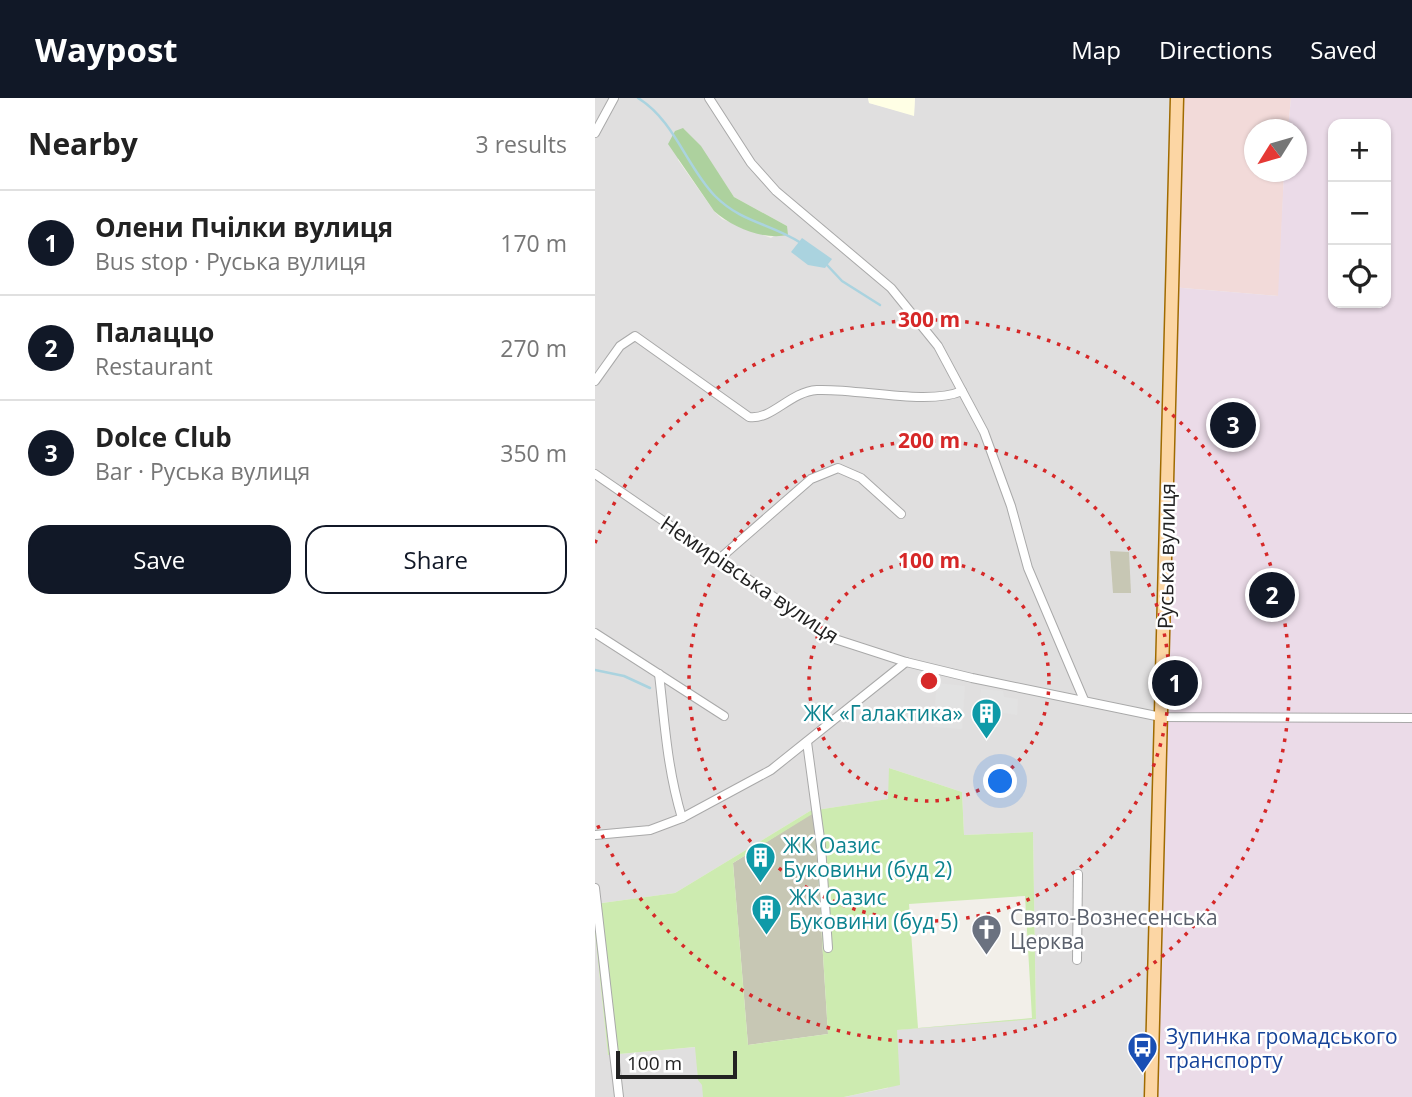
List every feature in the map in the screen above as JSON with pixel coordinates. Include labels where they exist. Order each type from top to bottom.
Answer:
[{"type":"main road","name":"Руська вулиця","points":[[1151,1097],[1177,98]]},
{"type":"street","points":[[595,133],[614,98]]},
{"type":"street","points":[[709,98],[751,163],[776,191],[891,288],[938,346],[984,432],[1011,506],[1028,568],[1084,700]]},
{"type":"street","points":[[595,381],[620,346],[635,337],[749,417],[770,413],[799,392],[872,391],[917,397],[950,396],[962,391]]},
{"type":"street","points":[[718,560],[811,479],[838,468],[861,478],[901,514]]},
{"type":"street","name":"Немирівська вулиця","points":[[595,474],[835,639],[906,662],[1161,717],[1412,718]]},
{"type":"street","points":[[595,633],[724,716]]},
{"type":"street","points":[[595,835],[650,830],[682,818],[771,770],[906,662]]},
{"type":"street","points":[[659,674],[663,739],[682,818]]},
{"type":"street","points":[[807,742],[821,846],[828,948]]},
{"type":"street","points":[[1077,960],[1078,873]]},
{"type":"street","points":[[595,888],[619,1097]]},
{"type":"shaded area","points":[[595,98],[868,98],[869,103],[914,115],[915,98],[1176,98],[1150,1097],[844,1097],[888,1088],[896,1030],[1036,1018],[1033,832],[964,835],[962,792],[889,768],[889,799],[810,811],[675,893],[595,904]],"holes":[[[684,129],[700,146],[734,197],[787,226],[771,238],[722,219],[678,160]]]},
{"type":"shaded area","points":[[868,98],[915,98],[914,116],[869,103]]},
{"type":"shaded area","points":[[1176,98],[1291,98],[1289,119],[1244,119],[1244,182],[1284,182],[1279,296],[1171,287]]},
{"type":"shaded area","points":[[1291,98],[1412,98],[1412,1097],[1150,1097],[1171,287],[1278,296],[1284,182],[1307,182],[1307,119],[1289,119]]},
{"type":"shaded area","points":[[1110,551],[1129,552],[1131,593],[1113,593]]},
{"type":"shaded area","points":[[937,683],[965,686],[962,729],[933,727]]},
{"type":"shaded area","points":[[981,689],[1003,691],[1004,697],[1018,699],[1017,715],[979,709]]},
{"type":"shaded area","points":[[814,812],[828,1034],[748,1045],[733,863]]},
{"type":"shaded area","points":[[595,933],[608,1055],[696,1047],[698,1079],[703,1085],[703,1097],[595,1097]]},
{"type":"green space","points":[[683,128],[701,146],[734,197],[787,226],[788,235],[769,236],[749,231],[730,223],[714,211],[668,144],[675,131]]},
{"type":"green space","points":[[889,768],[962,792],[964,835],[1033,832],[1036,1019],[897,1030],[900,1085],[844,1097],[703,1097],[702,1085],[698,1080],[695,1047],[608,1055],[595,933],[595,904],[675,893],[810,811],[888,799]],"holes":[[[814,813],[828,1034],[748,1045],[733,863]],[[1025,896],[1032,1018],[918,1028],[909,904]]]},
{"type":"water","points":[[802,238],[832,259],[825,268],[808,265],[791,252]]},
{"type":"waterway","points":[[638,98],[662,119],[705,184],[725,205],[801,243]]},
{"type":"waterway","points":[[827,265],[842,281],[880,305]]},
{"type":"waterway","points":[[595,670],[624,676],[650,688]]},
{"type":"place","name":"Dolce Club","points":[[1233,425]]},
{"type":"place","name":"Палаццо","points":[[1272,595]]},
{"type":"place","name":"Олени Пчілки вулиця","points":[[1175,683]]},
{"type":"place","name":"ЖК «Галактика»","points":[[986,740]]},
{"type":"place","name":"ЖК Оазис Буковини (буд 2)","points":[[760,884]]},
{"type":"place","name":"ЖК Оазис Буковини (буд 5)","points":[[766,936]]},
{"type":"place","name":"Свято-Вознесенська Церква","points":[[987,956]]},
{"type":"place","name":"Зупинка громадського транспорту","points":[[1143,1075]]}]
